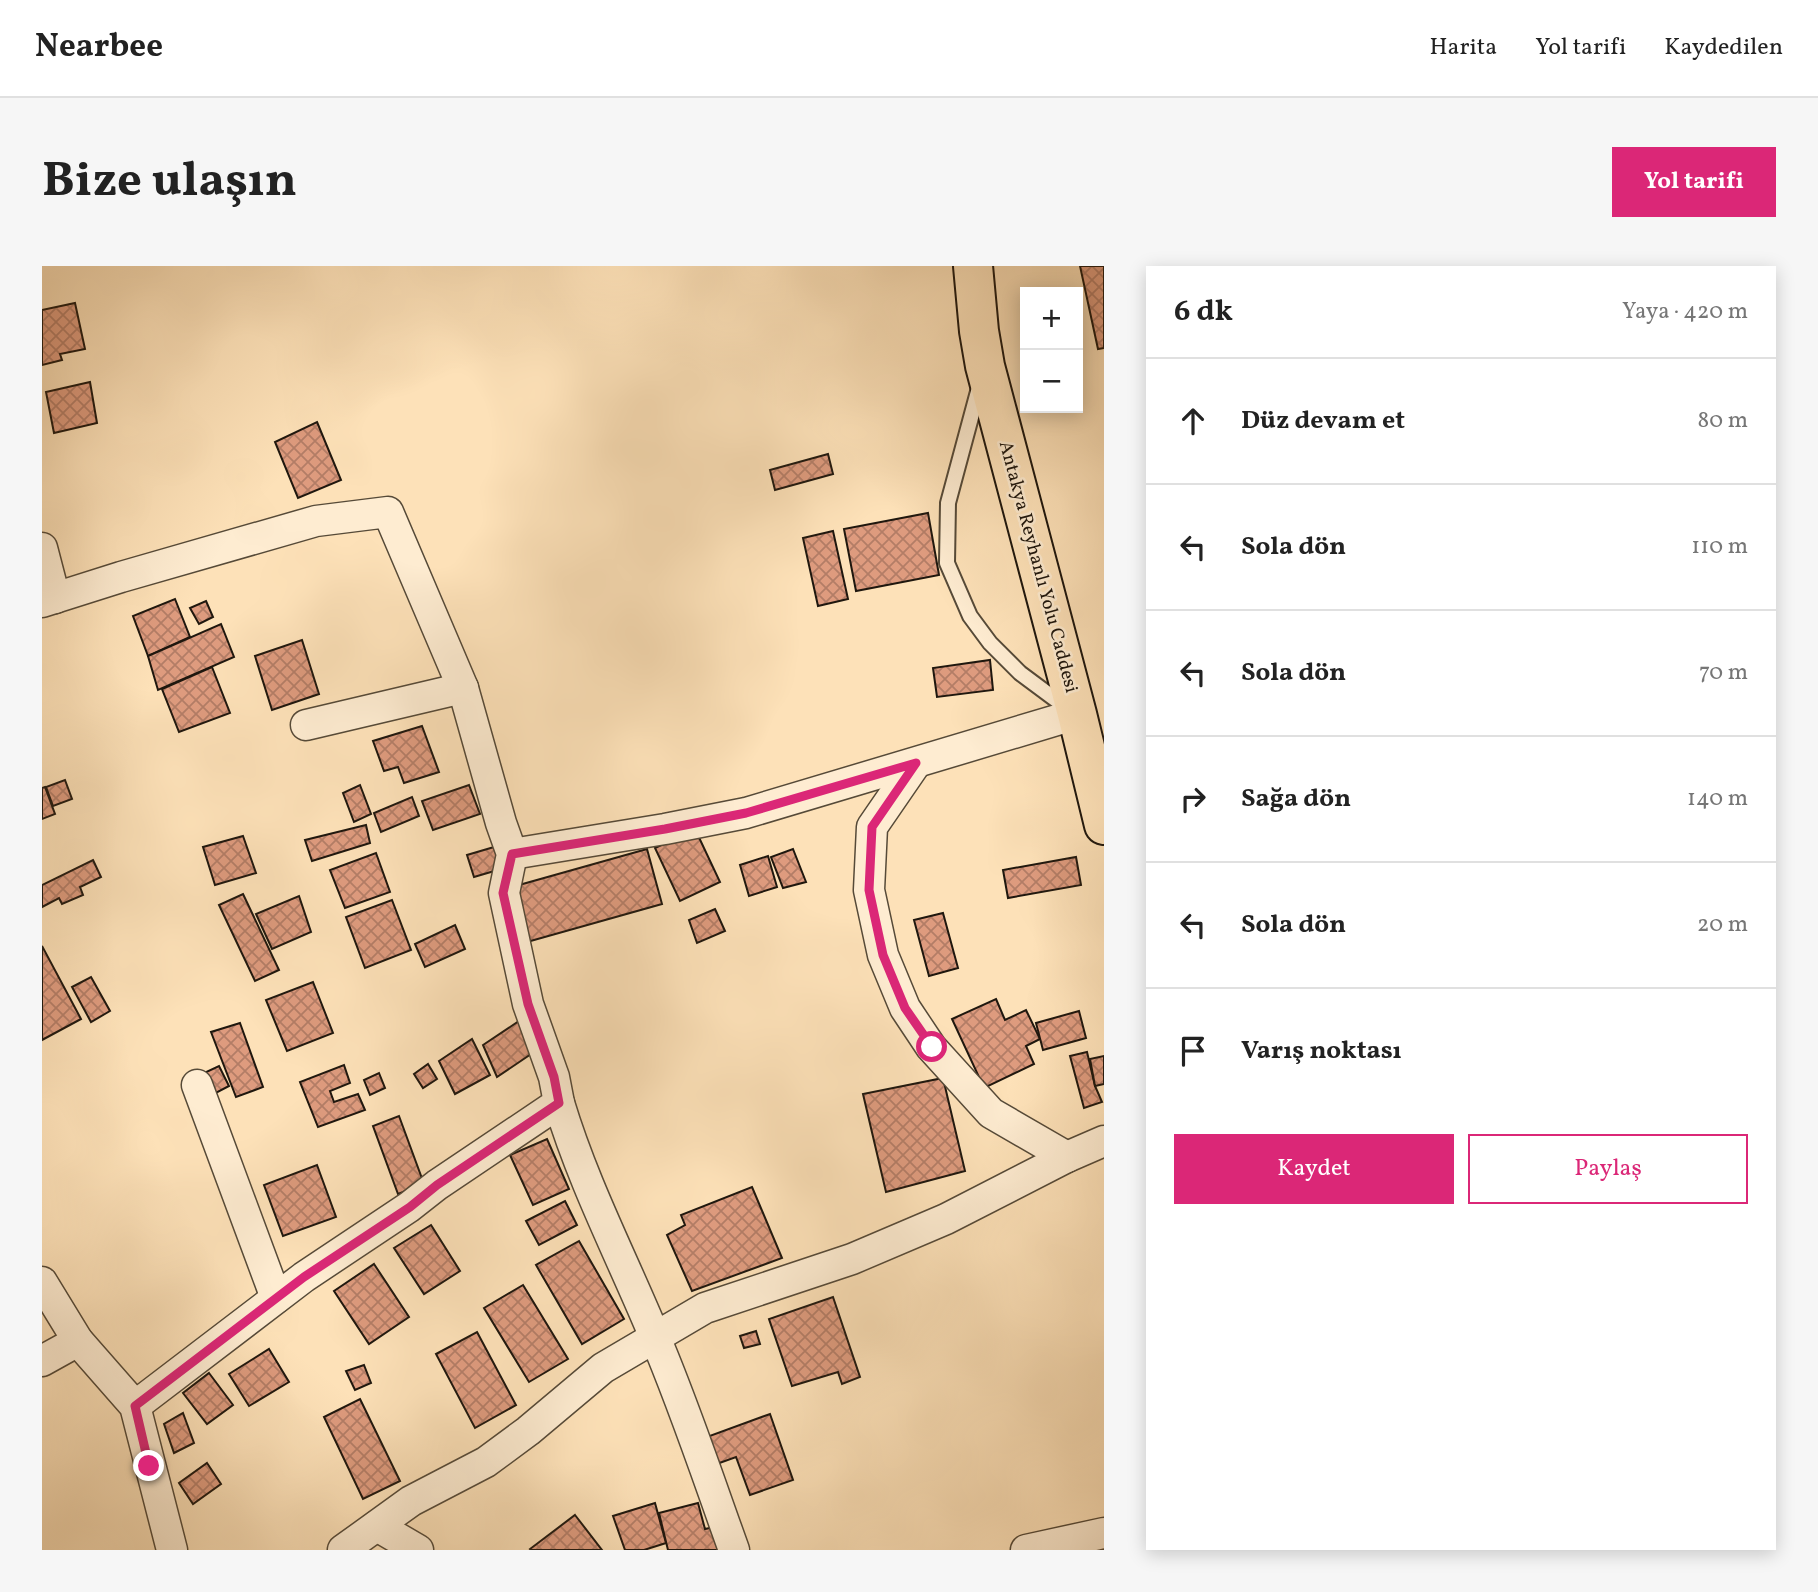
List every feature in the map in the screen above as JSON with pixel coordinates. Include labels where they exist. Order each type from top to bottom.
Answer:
[{"type":"main road","name":"Antakya Reyhanlı Yolu Caddesi","points":[[973,266],[985,366],[1104,825]]},
{"type":"street","points":[[42,548],[48,600],[316,522],[388,512],[463,688],[512,854],[503,893],[528,1004],[554,1077],[567,1130],[655,1337],[734,1550]]},
{"type":"street","points":[[306,725],[463,688]]},
{"type":"street","points":[[512,854],[746,813],[1077,714]]},
{"type":"street","points":[[916,763],[872,827],[869,890],[883,955],[905,1008],[932,1047],[991,1113],[1067,1157]]},
{"type":"street","points":[[197,1085],[276,1298]]},
{"type":"street","points":[[135,1406],[304,1277],[559,1103]]},
{"type":"street","points":[[343,1550],[411,1501],[486,1462],[528,1431],[603,1368],[705,1308],[852,1259],[946,1219],[1104,1141]]},
{"type":"street","points":[[42,1282],[78,1341],[135,1406],[166,1547]]},
{"type":"street","points":[[42,1361],[78,1341]]},
{"type":"street","points":[[377,1526],[418,1550]]},
{"type":"street","points":[[1026,1550],[1104,1533]]},
{"type":"lane","points":[[985,366],[948,503],[947,563],[970,616],[990,643],[1020,673],[1077,714]]},
{"type":"building","points":[[1080,266],[1104,266],[1104,348],[1098,349]]},
{"type":"building","points":[[75,303],[85,349],[60,354],[62,360],[42,365],[42,310]]},
{"type":"building","points":[[90,382],[97,423],[54,433],[46,392]]},
{"type":"building","points":[[317,422],[341,480],[298,498],[275,442]]},
{"type":"building","points":[[828,454],[833,474],[775,490],[770,470]]},
{"type":"building","points":[[928,513],[939,575],[856,591],[844,529]]},
{"type":"building","points":[[833,531],[848,599],[818,606],[803,538]]},
{"type":"building","points":[[175,599],[190,637],[148,656],[133,616]]},
{"type":"building","points":[[206,601],[213,617],[199,624],[190,608]]},
{"type":"building","points":[[221,624],[234,657],[158,690],[148,656]]},
{"type":"building","points":[[302,640],[319,694],[272,710],[255,656]]},
{"type":"building","points":[[990,660],[993,690],[937,697],[933,668]]},
{"type":"building","points":[[212,667],[230,713],[179,732],[162,689]]},
{"type":"building","points":[[422,726],[439,772],[404,783],[398,767],[384,771],[373,741]]},
{"type":"building","points":[[65,780],[72,799],[53,806],[46,787]]},
{"type":"building","points":[[360,785],[371,814],[354,822],[343,793]]},
{"type":"building","points":[[469,785],[480,814],[433,830],[422,801]]},
{"type":"building","points":[[45,787],[55,814],[42,819],[42,788]]},
{"type":"building","points":[[412,797],[419,816],[381,832],[374,813]]},
{"type":"building","points":[[366,825],[370,843],[312,861],[305,840]]},
{"type":"building","points":[[695,829],[720,882],[680,901],[655,848]]},
{"type":"building","points":[[243,836],[256,873],[215,885],[203,847]]},
{"type":"building","points":[[494,847],[501,869],[474,877],[467,855]]},
{"type":"building","points":[[647,849],[662,904],[527,942],[512,887]]},
{"type":"building","points":[[793,849],[806,882],[783,888],[771,857]]},
{"type":"building","points":[[376,853],[390,892],[345,908],[330,870]]},
{"type":"building","points":[[768,856],[777,887],[749,896],[740,865]]},
{"type":"building","points":[[1076,857],[1081,885],[1008,898],[1003,870]]},
{"type":"building","points":[[93,860],[101,877],[80,887],[83,895],[62,904],[59,898],[42,907],[42,885]]},
{"type":"building","points":[[243,894],[279,970],[255,981],[219,905]]},
{"type":"building","points":[[299,896],[311,932],[272,949],[256,914]]},
{"type":"building","points":[[392,900],[411,950],[365,968],[346,917]]},
{"type":"building","points":[[715,909],[725,931],[697,943],[689,920]]},
{"type":"building","points":[[943,913],[958,968],[929,976],[914,920]]},
{"type":"building","points":[[455,925],[465,949],[425,967],[415,944]]},
{"type":"building","points":[[42,946],[81,1019],[42,1040]]},
{"type":"building","points":[[91,977],[110,1011],[91,1022],[72,987]]},
{"type":"building","points":[[313,982],[333,1033],[287,1051],[266,1000]]},
{"type":"building","points":[[996,999],[1005,1020],[1026,1010],[1040,1039],[1026,1046],[1034,1064],[984,1088],[952,1019]]},
{"type":"building","points":[[1079,1011],[1086,1038],[1043,1050],[1036,1023]]},
{"type":"building","points":[[522,1019],[540,1048],[497,1077],[483,1045]]},
{"type":"building","points":[[240,1023],[263,1087],[236,1097],[211,1032]]},
{"type":"building","points":[[472,1039],[490,1075],[455,1094],[439,1061]]},
{"type":"building","points":[[1087,1052],[1095,1086],[1102,1102],[1084,1108],[1070,1056]]},
{"type":"building","points":[[1104,1056],[1104,1084],[1095,1086],[1090,1059]]},
{"type":"building","points":[[428,1064],[437,1079],[423,1088],[414,1074]]},
{"type":"building","points":[[344,1065],[350,1083],[330,1091],[334,1102],[358,1094],[365,1110],[318,1127],[300,1082]]},
{"type":"building","points":[[219,1066],[229,1086],[212,1095],[202,1074]]},
{"type":"building","points":[[379,1073],[385,1088],[370,1095],[364,1080]]},
{"type":"building","points":[[943,1078],[965,1171],[886,1192],[863,1094]]},
{"type":"building","points":[[399,1116],[424,1184],[398,1194],[373,1126]]},
{"type":"building","points":[[547,1139],[569,1189],[533,1205],[510,1155]]},
{"type":"building","points":[[317,1165],[336,1217],[283,1236],[264,1185]]},
{"type":"building","points":[[752,1187],[782,1258],[692,1291],[667,1235],[685,1225],[681,1215]]},
{"type":"building","points":[[565,1201],[577,1225],[539,1245],[526,1221]]},
{"type":"building","points":[[431,1225],[460,1271],[424,1294],[394,1248]]},
{"type":"building","points":[[579,1241],[624,1319],[582,1344],[536,1265]]},
{"type":"building","points":[[374,1264],[409,1317],[369,1344],[334,1291]]},
{"type":"building","points":[[523,1285],[568,1359],[529,1382],[484,1308]]},
{"type":"building","points":[[833,1297],[860,1377],[842,1384],[838,1372],[792,1386],[769,1319]]},
{"type":"building","points":[[756,1331],[760,1344],[744,1348],[740,1336]]},
{"type":"building","points":[[477,1332],[516,1405],[475,1428],[436,1354]]},
{"type":"building","points":[[269,1349],[289,1382],[249,1406],[229,1374]]},
{"type":"building","points":[[364,1365],[371,1383],[355,1390],[346,1371]]},
{"type":"building","points":[[209,1373],[233,1405],[207,1424],[183,1393]]},
{"type":"building","points":[[360,1399],[400,1481],[363,1499],[324,1417]]},
{"type":"building","points":[[183,1413],[194,1443],[174,1453],[164,1424]]},
{"type":"building","points":[[770,1414],[793,1480],[750,1495],[736,1457],[714,1465],[704,1438]]},
{"type":"building","points":[[207,1463],[221,1484],[193,1504],[179,1483]]},
{"type":"building","points":[[655,1503],[666,1543],[644,1550],[625,1550],[613,1516]]},
{"type":"building","points":[[698,1503],[705,1529],[719,1526],[724,1550],[668,1550],[659,1513]]},
{"type":"building","points":[[575,1515],[602,1550],[530,1549]]},
{"type":"route","points":[[149,1466],[135,1406],[304,1277],[559,1103],[554,1077],[528,1004],[503,893],[512,854],[746,813],[916,763],[872,827],[869,890],[883,955],[905,1008],[932,1047]]}]
